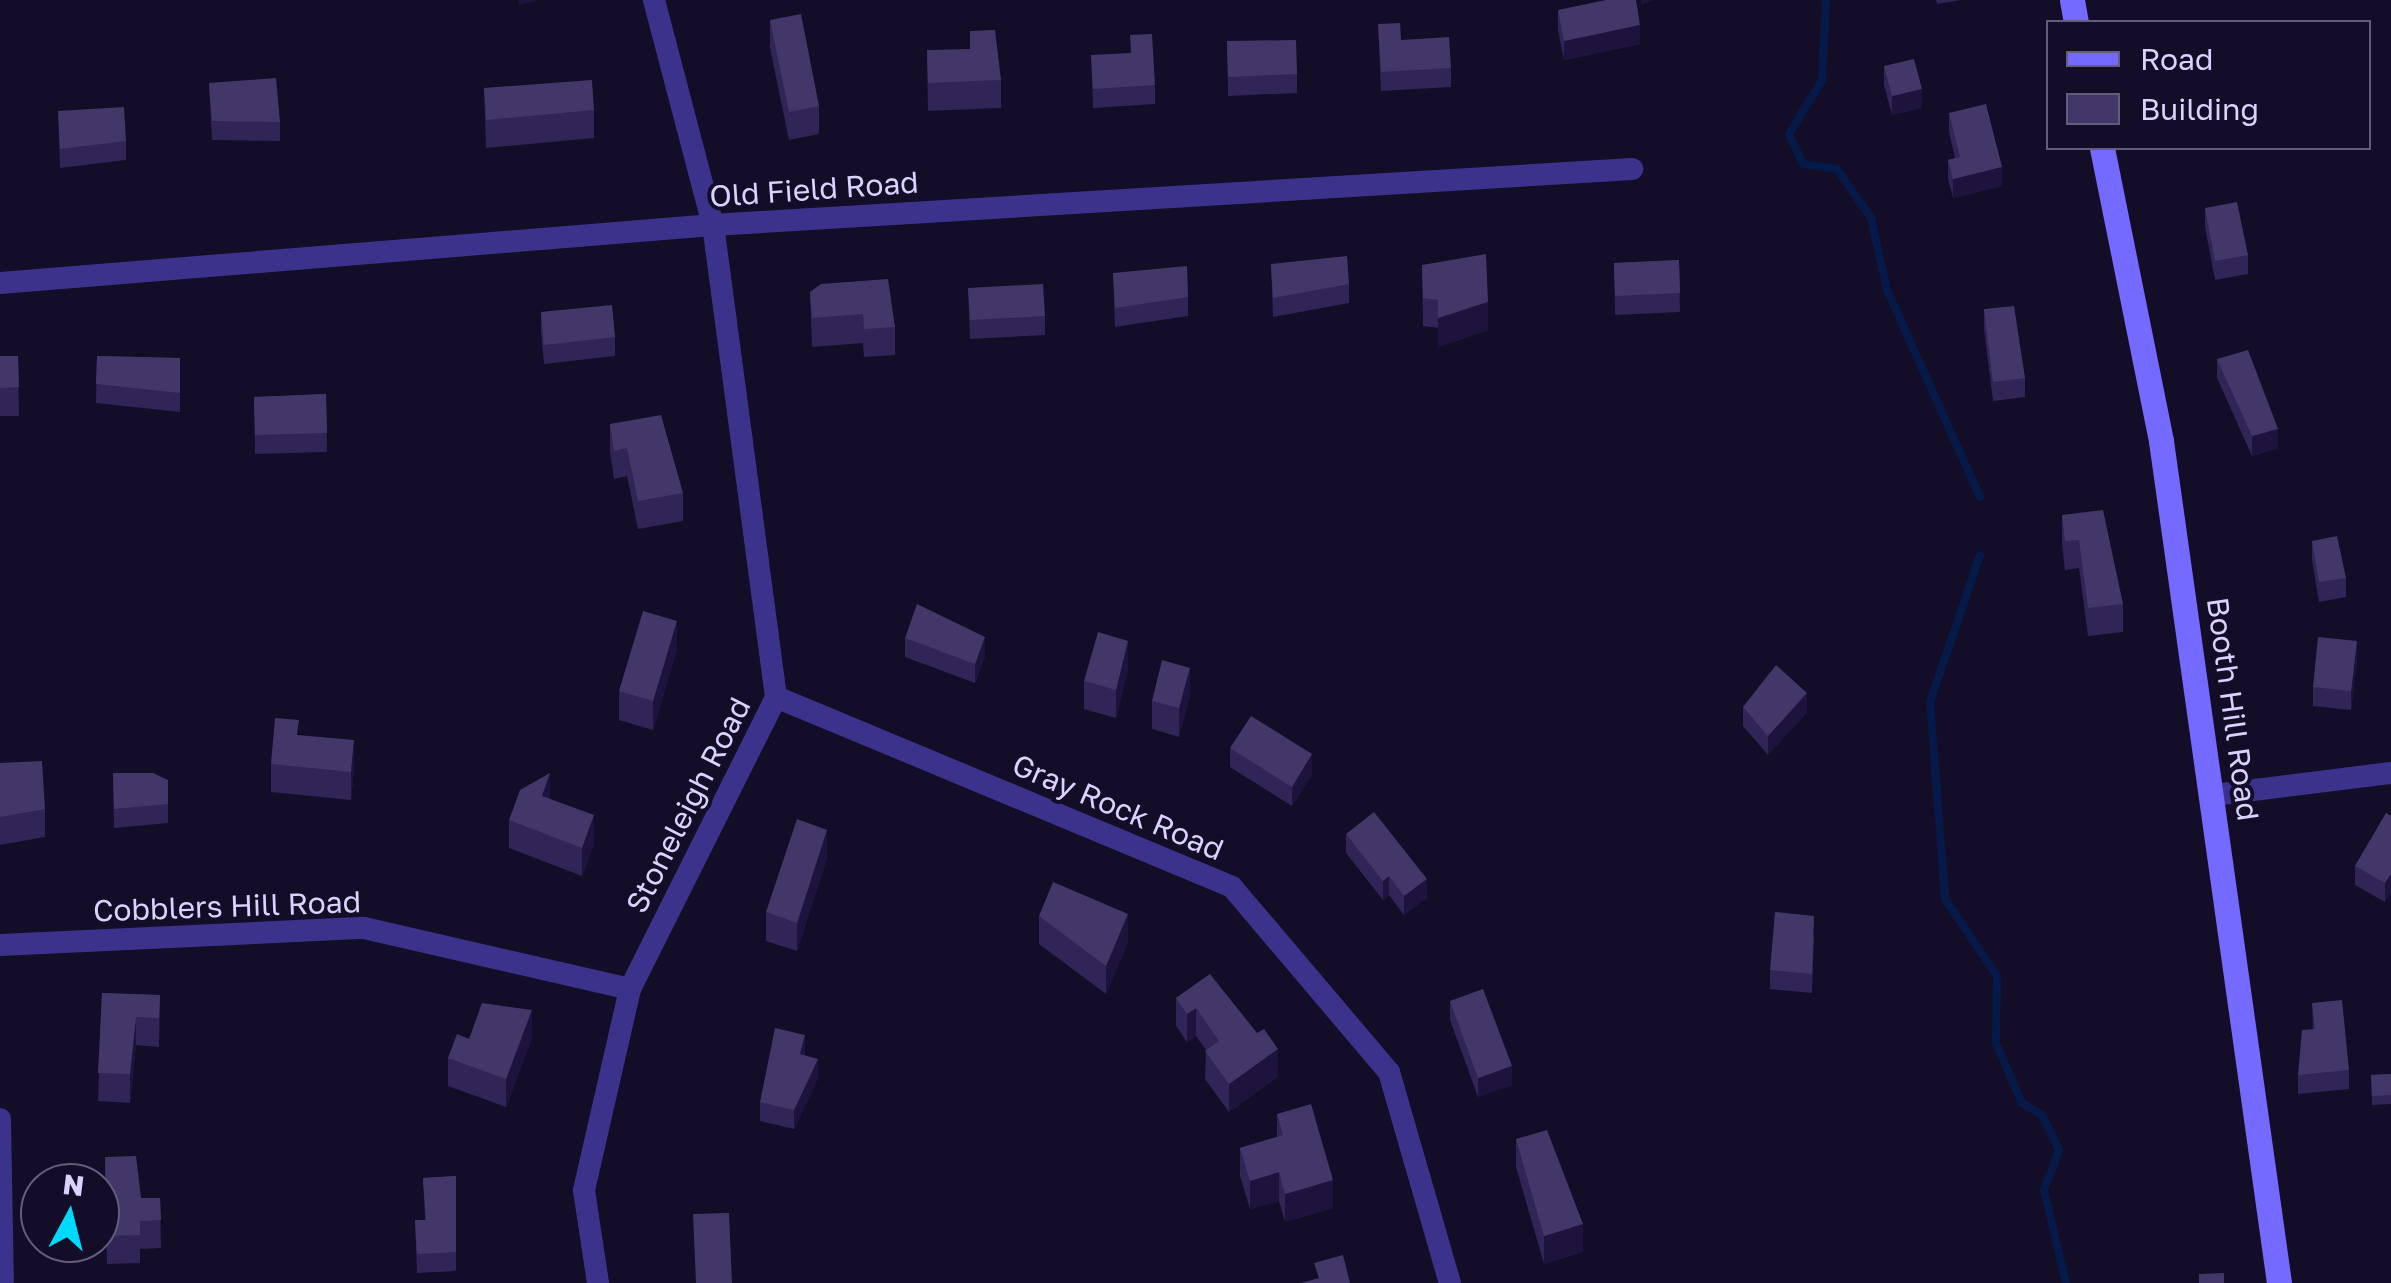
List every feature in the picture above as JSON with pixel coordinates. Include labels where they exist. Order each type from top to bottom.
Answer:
[{"type":"street","name":"Stoneleigh Road","points":[[598,1283],[584,1190],[630,989],[776,697],[713,225],[654,0]]},
{"type":"street","name":"Booth Hill Road","points":[[2102,150],[2161,440],[2214,795],[2279,1283]]},
{"type":"street","name":"Old Field Road","points":[[0,283],[713,225],[1632,169]]},
{"type":"street","name":"Gray Rock Road","points":[[776,697],[1232,888],[1389,1072],[1450,1283]]},
{"type":"street","points":[[2214,795],[2391,773]]},
{"type":"street","name":"Cobblers Hill Road","points":[[0,945],[364,928],[630,989]]},
{"type":"street","points":[[0,1119],[4,1283]]},
{"type":"building","points":[[1606,0],[1636,0],[1640,25],[1564,41],[1558,10]]},
{"type":"building","points":[[801,14],[819,106],[789,112],[770,20]]},
{"type":"building","points":[[1400,23],[1401,40],[1449,37],[1451,68],[1381,72],[1378,24]]},
{"type":"building","points":[[995,30],[1001,80],[928,83],[927,50],[970,49],[970,31]]},
{"type":"building","points":[[1152,34],[1155,85],[1093,89],[1091,55],[1131,53],[1130,35]]},
{"type":"building","points":[[1296,40],[1297,74],[1228,77],[1227,41]]},
{"type":"building","points":[[1914,59],[1922,89],[1892,96],[1884,66]]},
{"type":"building","points":[[276,78],[280,122],[212,121],[209,83]]},
{"type":"building","points":[[592,80],[594,110],[486,120],[484,88]]},
{"type":"building","points":[[1986,104],[2002,167],[1953,179],[1948,160],[1960,157],[1949,113]]},
{"type":"building","points":[[124,107],[126,141],[60,149],[58,111]]},
{"type":"building","points":[[2237,202],[2248,255],[2215,261],[2205,208]]},
{"type":"building","points":[[1486,254],[1488,302],[1438,318],[1438,300],[1423,298],[1422,265]]},
{"type":"building","points":[[1347,256],[1349,284],[1273,298],[1271,264]]},
{"type":"building","points":[[1679,260],[1680,293],[1615,296],[1614,263]]},
{"type":"building","points":[[1187,266],[1188,297],[1115,308],[1113,273]]},
{"type":"building","points":[[888,279],[895,327],[864,329],[863,314],[812,318],[810,292],[821,284]]},
{"type":"building","points":[[1043,284],[1045,316],[970,320],[968,288]]},
{"type":"building","points":[[612,305],[615,337],[544,345],[541,312]]},
{"type":"building","points":[[2014,306],[2025,378],[1993,382],[1984,309]]},
{"type":"building","points":[[2248,350],[2278,429],[2252,436],[2217,359]]},
{"type":"building","points":[[0,356],[18,356],[19,387],[0,388]]},
{"type":"building","points":[[97,356],[180,358],[180,393],[96,384]]},
{"type":"building","points":[[326,394],[327,433],[255,435],[254,397]]},
{"type":"building","points":[[661,415],[683,493],[638,501],[627,448],[614,451],[610,424]]},
{"type":"building","points":[[2103,510],[2123,604],[2088,608],[2079,540],[2065,541],[2062,515]]},
{"type":"building","points":[[2337,536],[2346,578],[2319,582],[2312,541]]},
{"type":"building","points":[[917,604],[985,637],[975,664],[905,638]]},
{"type":"building","points":[[643,611],[677,621],[653,701],[619,691]]},
{"type":"building","points":[[1098,632],[1128,641],[1116,690],[1084,681]]},
{"type":"building","points":[[2318,637],[2357,641],[2351,691],[2313,687]]},
{"type":"building","points":[[1162,660],[1190,668],[1179,708],[1152,701]]},
{"type":"building","points":[[1776,665],[1807,693],[1768,736],[1743,707]]},
{"type":"building","points":[[1251,716],[1312,754],[1292,787],[1230,748]]},
{"type":"building","points":[[275,718],[299,720],[297,735],[354,740],[351,772],[271,764]]},
{"type":"building","points":[[42,761],[45,809],[0,817],[0,763]]},
{"type":"building","points":[[113,773],[153,773],[168,780],[168,804],[114,809]]},
{"type":"building","points":[[550,773],[542,796],[594,815],[582,848],[509,820],[520,790]]},
{"type":"building","points":[[1374,812],[1427,879],[1404,896],[1389,876],[1383,881],[1346,834]]},
{"type":"building","points":[[2386,813],[2391,816],[2391,874],[2385,883],[2355,866]]},
{"type":"building","points":[[797,819],[827,830],[797,923],[766,912]]},
{"type":"building","points":[[1053,882],[1128,914],[1106,966],[1039,916]]},
{"type":"building","points":[[1775,912],[1814,916],[1812,974],[1770,970]]},
{"type":"building","points":[[1210,974],[1257,1033],[1264,1029],[1278,1049],[1229,1084],[1205,1051],[1219,1041],[1196,1008],[1187,1014],[1176,998]]},
{"type":"building","points":[[1483,989],[1512,1066],[1478,1078],[1450,1001]]},
{"type":"building","points":[[102,993],[160,995],[159,1018],[136,1017],[130,1074],[98,1073]]},
{"type":"building","points":[[2342,1000],[2349,1070],[2298,1075],[2302,1030],[2315,1029],[2312,1003]]},
{"type":"building","points":[[482,1003],[532,1010],[506,1079],[448,1058],[457,1034],[469,1039]]},
{"type":"building","points":[[775,1028],[805,1035],[800,1054],[818,1059],[794,1110],[760,1102]]},
{"type":"building","points":[[2391,1074],[2391,1095],[2372,1096],[2371,1075]]},
{"type":"building","points":[[1311,1104],[1333,1180],[1285,1194],[1279,1172],[1250,1181],[1240,1148],[1283,1135],[1277,1114]]},
{"type":"building","points":[[1547,1130],[1583,1224],[1544,1236],[1516,1139]]},
{"type":"building","points":[[136,1156],[141,1198],[160,1198],[161,1220],[140,1221],[140,1235],[120,1236],[120,1163],[105,1163],[105,1157]]},
{"type":"building","points":[[456,1176],[456,1252],[417,1254],[415,1220],[426,1220],[423,1178]]},
{"type":"building","points":[[729,1213],[732,1283],[696,1283],[693,1214]]},
{"type":"building","points":[[1343,1255],[1350,1283],[1301,1283],[1319,1278],[1314,1263]]},
{"type":"building","points":[[2224,1273],[2224,1283],[2199,1283],[2199,1274]]},
{"type":"waterway","points":[[1826,0],[1822,80],[1789,134],[1803,164],[1837,169],[1871,218],[1887,290],[1980,497]]},
{"type":"waterway","points":[[1980,555],[1930,702],[1945,899],[1997,976],[1996,1043],[2022,1103],[2042,1115],[2059,1150],[2044,1190],[2066,1283]]}]
